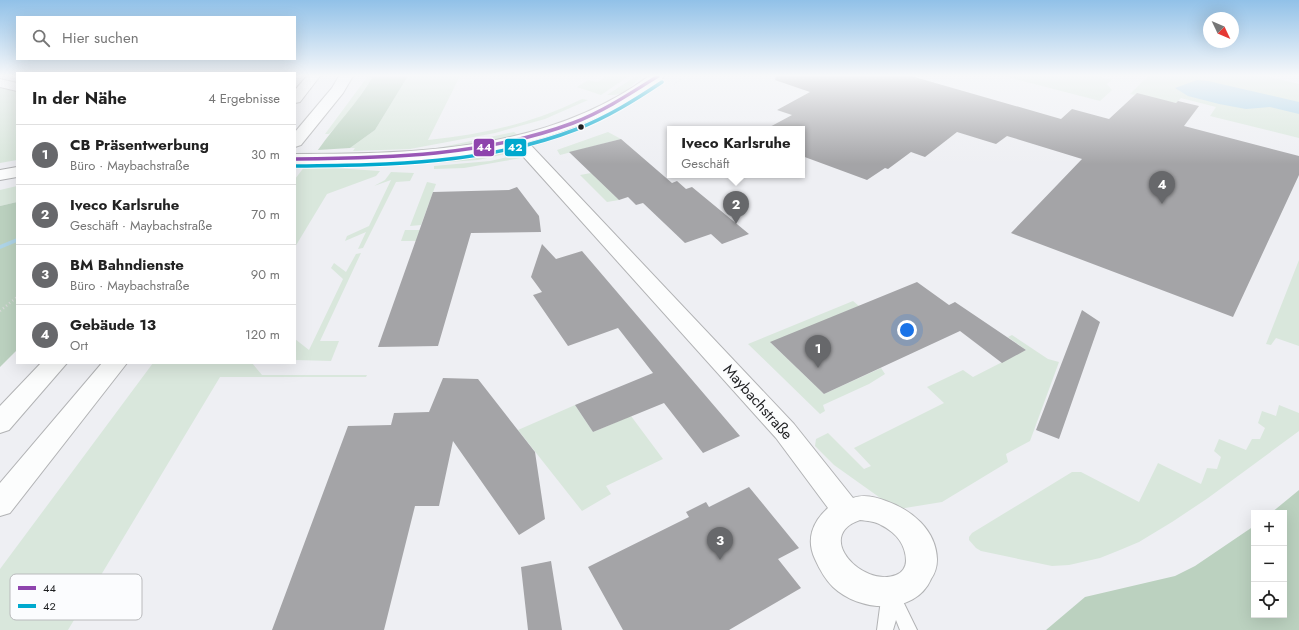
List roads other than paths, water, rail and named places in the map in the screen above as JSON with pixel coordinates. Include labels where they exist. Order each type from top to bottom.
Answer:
[{"type":"main road","points":[[300,137],[326,105]]},
{"type":"main road","points":[[296,159],[393,158],[430,156],[472,151],[518,141],[552,131],[613,105]]},
{"type":"main road","name":"Maybachstraße","points":[[518,141],[785,431],[846,510]]},
{"type":"main road","points":[[0,175],[16,172]]},
{"type":"main road","points":[[0,423],[53,364]]},
{"type":"main road","points":[[0,504],[115,364]]},
{"type":"main road","points":[[867,508],[888,513],[901,521],[911,532],[918,542],[922,564],[918,575],[911,584],[900,590],[890,591],[876,591],[854,584],[836,570],[828,556],[825,541],[827,528],[834,517],[846,510],[867,508]]},
{"type":"lane","points":[[885,630],[887,624],[890,591]]},
{"type":"lane","points":[[890,591],[910,630]]},
{"type":"water","points":[[1227,105],[1299,105],[1299,114],[1270,107],[1246,109]]},
{"type":"waterway","points":[[0,247],[16,240]]},
{"type":"place","name":"Gebäude 13","points":[[1162,204]]},
{"type":"place","name":"Iveco Karlsruhe","points":[[736,224]]},
{"type":"place","name":"CB Präsentwerbung","points":[[818,368]]},
{"type":"place","name":"BM Bahndienste","points":[[720,560]]}]
